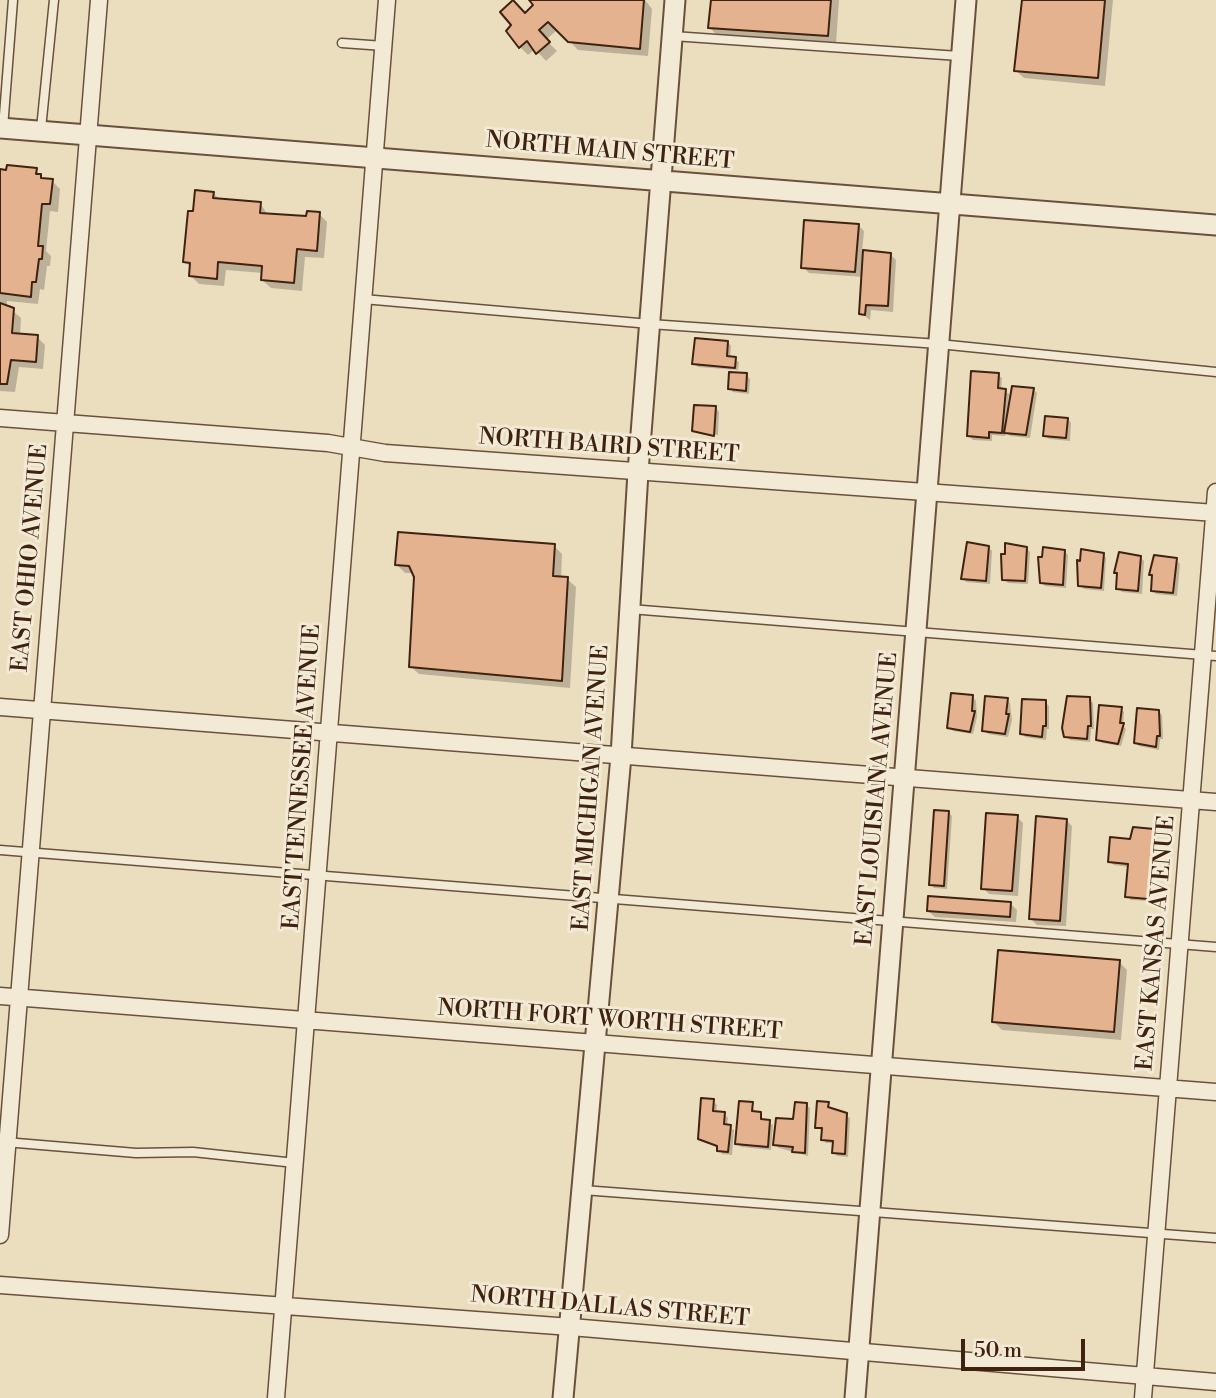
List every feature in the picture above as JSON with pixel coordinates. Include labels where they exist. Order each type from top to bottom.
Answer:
[{"type":"street","name":"EAST OHIO AVENUE","points":[[0,1235],[5,1110],[19,998],[99,0]]},
{"type":"street","name":"EAST TENNESSEE AVENUE","points":[[276,1398],[387,0]]},
{"type":"street","name":"EAST MICHIGAN AVENUE","points":[[563,1398],[621,756],[638,472],[676,0]]},
{"type":"street","name":"EAST LOUISIANA AVENUE","points":[[855,1398],[966,0]]},
{"type":"street","name":"NORTH MAIN STREET","points":[[1,128],[1216,225]]},
{"type":"street","name":"NORTH BAIRD STREET","points":[[0,418],[638,472],[1215,513]]},
{"type":"street","name":"EAST KANSAS AVENUE","points":[[1143,1398],[1191,800],[1210,656],[1216,492]]},
{"type":"street","points":[[0,707],[1216,802]]},
{"type":"street","name":"NORTH FORT WORTH STREET","points":[[0,996],[1216,1092]]},
{"type":"street","name":"NORTH DALLAS STREET","points":[[0,1285],[571,1327],[1216,1382]]},
{"type":"lane","points":[[1,128],[13,0]]},
{"type":"lane","points":[[41,131],[54,0]]},
{"type":"lane","points":[[673,36],[962,57]]},
{"type":"lane","points":[[342,43],[384,46]]},
{"type":"lane","points":[[363,299],[650,324],[939,344],[1216,372]]},
{"type":"lane","points":[[630,609],[1210,656]]},
{"type":"lane","points":[[0,850],[1216,947]]},
{"type":"lane","points":[[4,1142],[136,1153],[193,1153],[295,1163]]},
{"type":"lane","points":[[583,1190],[1216,1238]]},
{"type":"building","points":[[513,0],[525,13],[533,5],[529,0],[644,0],[640,49],[568,42],[548,22],[539,30],[550,42],[536,54],[527,41],[519,48],[506,31],[511,25],[500,12]]},
{"type":"building","points":[[711,0],[831,0],[828,36],[708,28]]},
{"type":"building","points":[[1022,0],[1105,0],[1098,78],[1014,71]]},
{"type":"building","points":[[7,165],[37,168],[36,174],[41,174],[41,178],[53,179],[50,204],[42,204],[38,246],[43,246],[42,259],[39,259],[36,282],[32,282],[31,297],[0,293],[0,169],[6,170]]},
{"type":"building","points":[[195,190],[214,192],[213,198],[261,202],[260,213],[306,216],[307,211],[320,212],[317,251],[297,249],[294,283],[261,280],[262,266],[218,262],[217,279],[189,276],[190,263],[183,262],[188,211],[193,211]]},
{"type":"building","points":[[804,220],[859,224],[855,272],[801,268]]},
{"type":"building","points":[[863,250],[891,253],[888,306],[866,305],[865,315],[859,314]]},
{"type":"building","points":[[0,303],[14,308],[12,333],[38,335],[36,362],[11,360],[7,384],[0,384]]},
{"type":"building","points":[[695,338],[728,341],[727,356],[736,357],[735,368],[692,364]]},
{"type":"building","points":[[971,371],[999,373],[998,388],[1006,389],[1002,433],[989,432],[989,438],[967,436]]},
{"type":"building","points":[[729,372],[747,373],[746,391],[728,389]]},
{"type":"building","points":[[1012,386],[1034,388],[1026,435],[1004,433]]},
{"type":"building","points":[[694,405],[716,406],[714,436],[692,431]]},
{"type":"building","points":[[1045,416],[1068,418],[1066,438],[1043,436]]},
{"type":"building","points":[[398,532],[555,544],[553,576],[568,577],[562,681],[409,667],[414,577],[409,566],[395,565]]},
{"type":"building","points":[[967,542],[989,546],[986,581],[961,579]]},
{"type":"building","points":[[1005,543],[1027,547],[1025,581],[1002,580],[1001,554],[1005,554]]},
{"type":"building","points":[[1043,547],[1065,550],[1063,585],[1040,583],[1038,557],[1042,557]]},
{"type":"building","points":[[1081,549],[1104,553],[1101,588],[1078,586],[1077,560],[1080,561]]},
{"type":"building","points":[[1119,552],[1141,556],[1138,591],[1116,589],[1117,573],[1114,573]]},
{"type":"building","points":[[1154,555],[1177,558],[1173,593],[1151,591],[1152,575],[1149,575]]},
{"type":"building","points":[[951,693],[973,695],[972,711],[975,711],[970,732],[947,728]]},
{"type":"building","points":[[985,696],[1008,698],[1006,714],[1009,714],[1005,734],[982,731]]},
{"type":"building","points":[[1067,696],[1090,697],[1091,726],[1088,726],[1087,739],[1064,737],[1062,728]]},
{"type":"building","points":[[1022,699],[1046,700],[1046,726],[1043,726],[1042,737],[1020,734]]},
{"type":"building","points":[[1099,705],[1122,707],[1120,723],[1124,723],[1118,744],[1096,740]]},
{"type":"building","points":[[1137,708],[1159,710],[1160,736],[1157,736],[1156,747],[1134,743]]},
{"type":"building","points":[[934,810],[949,811],[944,886],[929,885]]},
{"type":"building","points":[[986,813],[1018,815],[1012,891],[981,889]]},
{"type":"building","points":[[1036,816],[1067,819],[1060,921],[1029,919]]},
{"type":"building","points":[[1133,827],[1154,829],[1156,834],[1148,899],[1125,897],[1128,864],[1108,862],[1110,837],[1130,839]]},
{"type":"building","points":[[928,896],[1011,902],[1010,917],[927,911]]},
{"type":"building","points":[[998,950],[1120,960],[1114,1032],[992,1022]]},
{"type":"building","points":[[701,1098],[714,1099],[713,1111],[725,1112],[724,1124],[731,1125],[728,1152],[717,1151],[717,1146],[698,1139]]},
{"type":"building","points":[[739,1101],[753,1102],[752,1111],[761,1112],[761,1119],[770,1120],[768,1147],[735,1144]]},
{"type":"building","points":[[817,1101],[829,1102],[828,1107],[847,1113],[845,1154],[832,1153],[833,1141],[821,1140],[822,1128],[815,1128]]},
{"type":"building","points":[[795,1102],[807,1103],[805,1153],[792,1152],[793,1147],[773,1145],[776,1118],[793,1119]]}]
